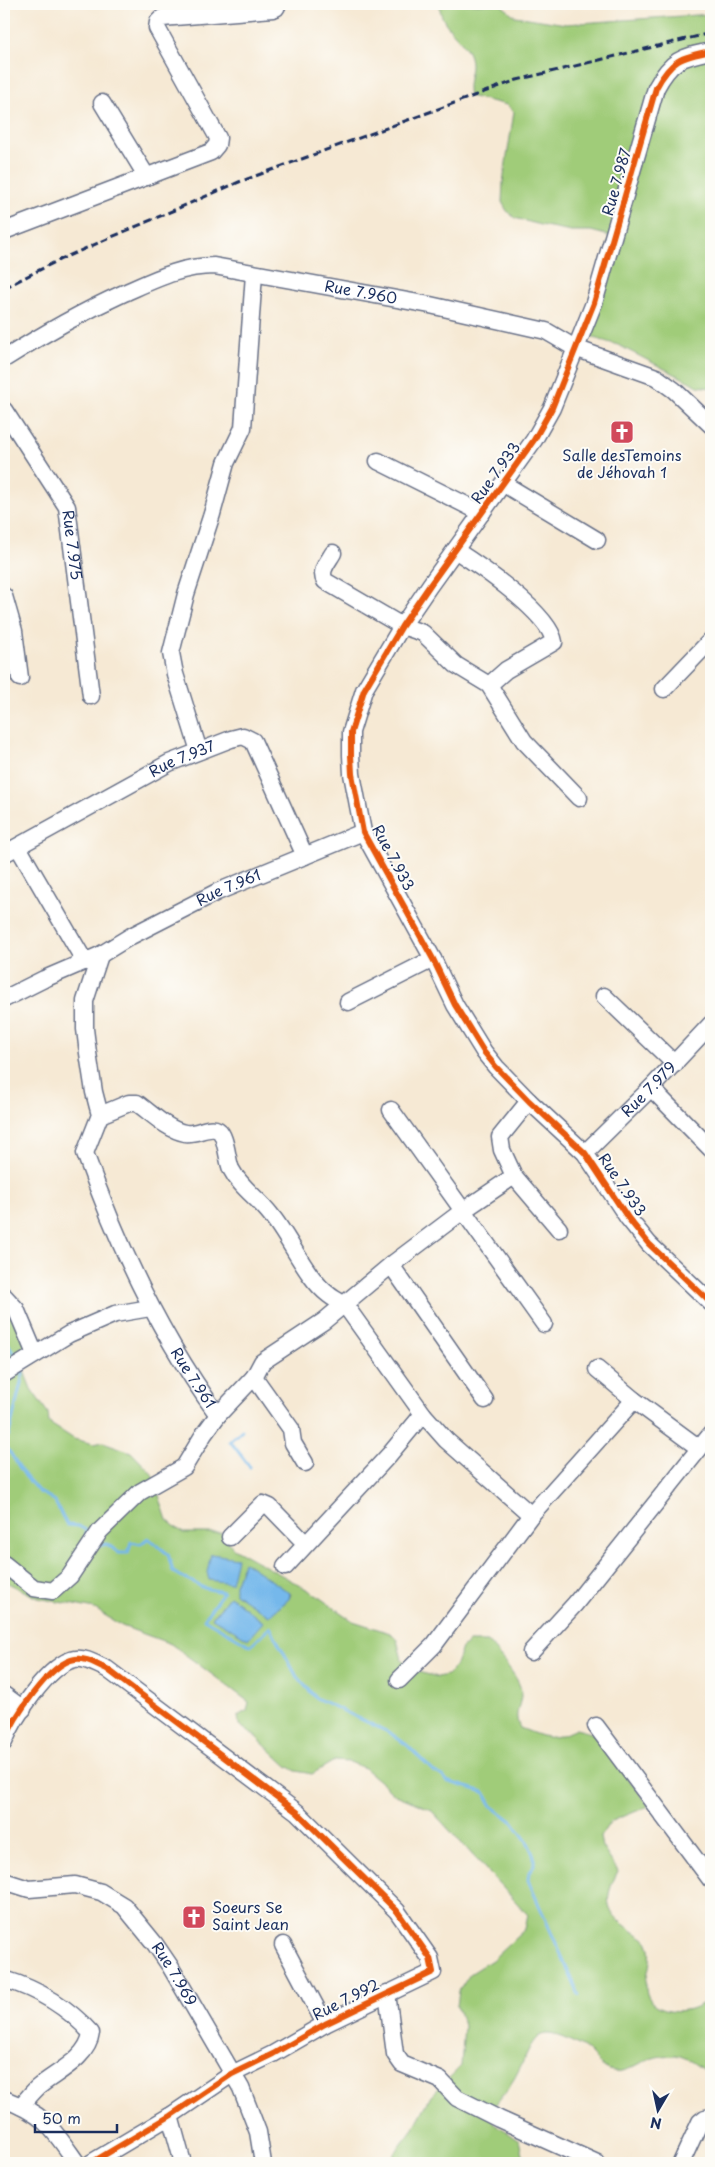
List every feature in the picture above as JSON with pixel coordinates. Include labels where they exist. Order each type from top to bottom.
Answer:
[{"type":"street","points":[[4,231],[211,152],[217,145],[218,138],[157,28],[158,22],[162,18],[272,9],[276,8],[278,4]]},
{"type":"street","name":"Rue 7.987","points":[[575,348],[594,302],[656,88],[665,70],[686,56],[711,51]]},
{"type":"street","points":[[102,103],[147,177]]},
{"type":"street","name":"Rue 7.960","points":[[4,359],[76,315],[178,270],[198,266],[214,266],[430,304],[533,327],[553,334],[575,348],[656,377],[674,390],[711,425]]},
{"type":"street","points":[[199,751],[175,674],[172,653],[186,594],[212,514],[226,463],[243,428],[254,274]]},
{"type":"street","name":"Rue 7.933","points":[[575,348],[552,408],[534,440],[402,626],[364,690],[352,732],[352,774],[363,832],[475,1039],[496,1067],[529,1101],[585,1153],[638,1232],[668,1264],[711,1303]]},
{"type":"street","name":"Rue 7.975","points":[[4,410],[67,507],[91,696]]},
{"type":"street","points":[[378,461],[482,514]]},
{"type":"street","points":[[504,484],[597,540]]},
{"type":"street","points":[[455,550],[512,591],[546,624],[553,635],[554,642],[506,670],[489,685]]},
{"type":"street","points":[[333,553],[322,570],[324,581],[402,626],[429,637],[456,665],[489,685],[524,741],[579,798]]},
{"type":"street","points":[[4,596],[14,631],[20,678]]},
{"type":"street","points":[[664,689],[711,640]]},
{"type":"street","name":"Rue 7.937","points":[[11,850],[169,763],[231,738],[243,736],[253,741],[305,856]]},
{"type":"street","name":"Rue 7.961","points":[[4,999],[44,979],[100,955],[131,936],[216,892],[363,832]]},
{"type":"street","points":[[11,850],[85,962]]},
{"type":"street","points":[[100,955],[91,977],[85,1001],[87,1045],[94,1092],[100,1114],[129,1103],[137,1103],[174,1129],[194,1134],[210,1129],[218,1130],[224,1137],[226,1152],[232,1170],[242,1184],[271,1215],[318,1284],[328,1295],[345,1305],[423,1414],[446,1440],[531,1514]]},
{"type":"street","points":[[348,1002],[433,959]]},
{"type":"street","points":[[604,996],[675,1064]]},
{"type":"street","name":"Rue 7.979","points":[[585,1153],[675,1064],[711,1024]]},
{"type":"street","points":[[651,1088],[711,1149]]},
{"type":"street","points":[[529,1101],[500,1137],[502,1150],[514,1176],[559,1229]]},
{"type":"street","points":[[391,1110],[544,1324]]},
{"type":"street","name":"Rue 7.961","points":[[100,1114],[85,1153],[100,1197],[150,1308],[198,1388],[218,1415],[254,1377],[262,1362],[345,1305],[391,1265],[464,1210],[514,1176]]},
{"type":"street","points":[[391,1265],[485,1400]]},
{"type":"street","points":[[4,1296],[16,1309],[19,1364],[69,1334],[115,1314],[150,1308]]},
{"type":"street","points":[[597,1368],[634,1400],[699,1448]]},
{"type":"street","points":[[254,1377],[291,1429],[292,1443],[305,1463]]},
{"type":"street","points":[[399,1680],[434,1645],[531,1514],[634,1400]]},
{"type":"street","points":[[285,1568],[423,1414]]},
{"type":"street","points":[[4,1564],[34,1588],[53,1591],[70,1576],[100,1531],[140,1492],[184,1467],[218,1415]]},
{"type":"street","points":[[530,1652],[574,1604],[711,1434]]},
{"type":"street","points":[[230,1537],[263,1504],[270,1507],[306,1544]]},
{"type":"street","name":"Rue 7.992","points":[[23,1709],[51,1673],[65,1661],[77,1658],[90,1661],[107,1670],[297,1812],[397,1912],[430,1958],[433,1972],[325,2024],[273,2054],[232,2074],[170,2116],[95,2162]]},
{"type":"street","points":[[4,1695],[23,1709],[11,1724],[4,1742]]},
{"type":"street","points":[[596,1726],[708,1869]]},
{"type":"street","name":"Rue 7.969","points":[[4,1881],[29,1889],[75,1885],[101,1892],[124,1906],[170,1966],[232,2074],[251,2110],[258,2132],[263,2163]]},
{"type":"street","points":[[283,1945],[325,2024]]},
{"type":"street","points":[[4,1979],[20,1984],[50,1999],[76,2016],[91,2033],[90,2040],[71,2063],[37,2088],[21,2106]]},
{"type":"street","points":[[388,1993],[395,2054],[402,2064],[440,2080],[457,2098],[597,2163]]},
{"type":"street","points":[[4,2099],[33,2111],[49,2124],[77,2163]]},
{"type":"street","points":[[170,2116],[183,2163]]},
{"type":"street","points":[[681,2163],[700,2122],[705,2118],[711,2117]]},
{"type":"green space","points":[[440,4],[500,4],[515,16],[566,24],[711,14],[711,388],[698,386],[618,345],[590,337],[589,327],[610,236],[591,231],[571,231],[540,225],[515,218],[507,211],[502,202],[503,182],[514,112],[507,105],[469,96],[470,57],[467,50],[443,19],[440,12]]},
{"type":"green space","points":[[4,1286],[23,1316],[32,1351],[22,1366],[31,1389],[48,1413],[49,1423],[74,1439],[94,1444],[103,1442],[131,1452],[152,1474],[167,1520],[183,1533],[222,1533],[233,1548],[310,1591],[353,1621],[390,1633],[397,1640],[402,1660],[418,1672],[438,1677],[447,1675],[455,1667],[462,1648],[469,1642],[488,1642],[508,1666],[520,1686],[521,1696],[517,1718],[520,1728],[548,1737],[559,1736],[576,1729],[595,1734],[649,1806],[610,1822],[600,1837],[602,1847],[618,1871],[610,1890],[609,1905],[616,1918],[648,1943],[651,1954],[646,1989],[655,2004],[673,2011],[680,2011],[711,2000],[711,2074],[684,2058],[675,2055],[655,2057],[626,2070],[608,2070],[584,2048],[567,2039],[545,2034],[538,2037],[532,2044],[511,2083],[489,2113],[493,2122],[519,2140],[524,2163],[387,2163],[412,2131],[431,2096],[461,2066],[464,2026],[457,2006],[459,1991],[470,1974],[492,1960],[525,1929],[528,1915],[430,1809],[396,1795],[364,1768],[350,1762],[334,1761],[312,1774],[296,1771],[287,1766],[256,1737],[239,1725],[238,1716],[247,1711],[249,1702],[171,1644],[122,1626],[95,1609],[38,1598],[4,1581]],"holes":[[[244,1562],[291,1594],[289,1599],[269,1616],[235,1585]],[[230,1596],[263,1622],[255,1629],[212,1617]]]},
{"type":"water","points":[[211,1554],[237,1558],[231,1583],[209,1580],[207,1572]]},
{"type":"water","points":[[244,1562],[290,1593],[289,1599],[269,1616],[235,1593],[235,1585]]},
{"type":"water","points":[[230,1596],[263,1622],[248,1639],[212,1618]]},
{"type":"waterway","points":[[4,1336],[16,1362]]},
{"type":"waterway","points":[[21,1369],[23,1374],[9,1434],[4,1443],[25,1476],[39,1492],[55,1502],[67,1525],[78,1526],[86,1530],[87,1540]]},
{"type":"waterway","points":[[242,1430],[230,1441],[250,1467]]},
{"type":"waterway","points":[[98,1546],[107,1544],[119,1553],[128,1553],[131,1542],[141,1544],[148,1538],[168,1554],[173,1572],[204,1588],[223,1592],[204,1619],[251,1646],[270,1627],[297,1677],[316,1698],[390,1733],[407,1745],[433,1771],[443,1776],[446,1781],[484,1792],[492,1806],[513,1822],[528,1843],[534,1856],[534,1865],[529,1872],[528,1880],[579,1995]]},
{"type":"railway","points":[[4,288],[61,259],[239,182],[517,80],[711,33]]},
{"type":"cycle path","points":[[711,51],[692,55],[678,61],[667,71],[656,88],[594,303],[552,408],[534,440],[402,626],[364,690],[351,732],[352,774],[363,832],[433,959],[455,1005],[484,1052],[529,1101],[585,1153],[628,1218],[649,1244],[711,1303]]},
{"type":"cycle path","points":[[4,1742],[15,1720],[33,1693],[54,1670],[75,1659],[83,1659],[107,1669],[297,1812],[397,1911],[430,1958],[433,1972],[325,2024],[273,2054],[232,2074],[170,2116],[91,2163]]},
{"type":"place","name":"Salle desTemoins de Jéhovah 1","points":[[622,432]]},
{"type":"place","name":"Soeurs Se Saint Jean","points":[[194,1917]]}]
